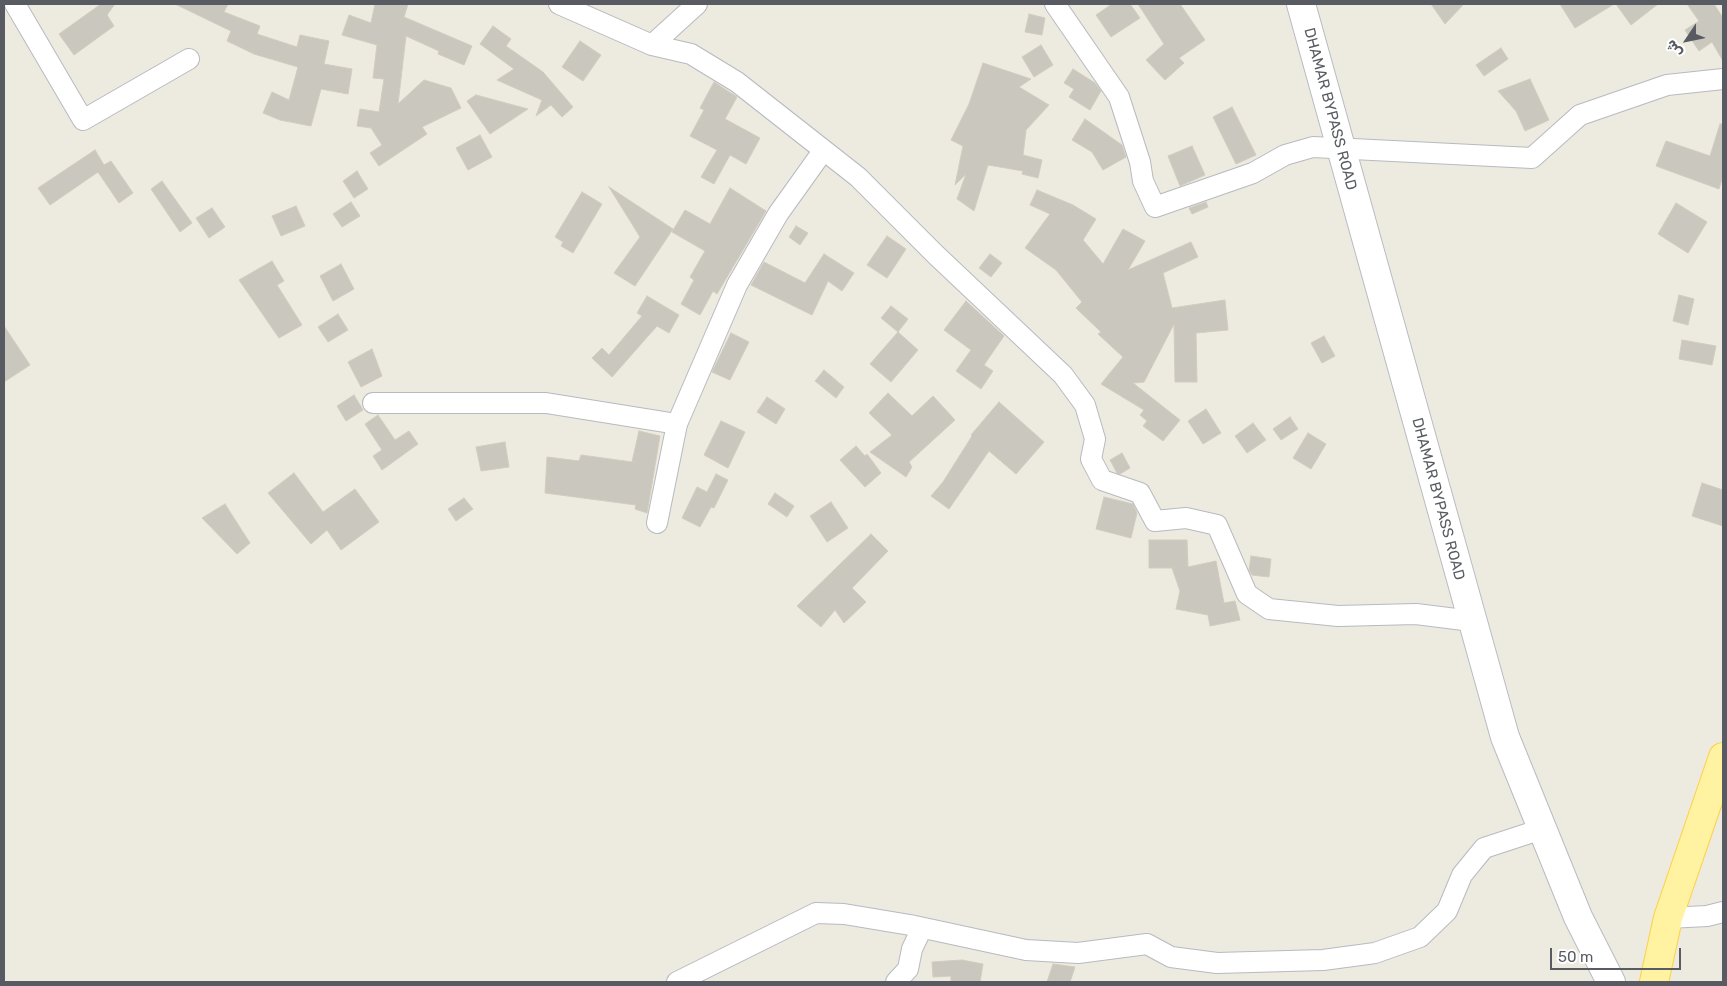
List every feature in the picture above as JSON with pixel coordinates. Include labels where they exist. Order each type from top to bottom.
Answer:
[{"type":"main road","name":"DHAMAR BYPASS ROAD","points":[[1301,4],[1505,737],[1578,917],[1611,982]]},
{"type":"main road","points":[[1654,982],[1668,918],[1723,756]]},
{"type":"street","points":[[15,4],[83,120],[188,59]]},
{"type":"street","points":[[560,4],[652,45],[691,54],[736,82],[858,177],[936,255],[1063,375],[1085,405],[1095,439],[1091,459],[1102,480],[1140,494],[1155,521],[1186,518],[1217,525],[1247,594],[1269,609],[1338,616],[1416,614],[1472,621]]},
{"type":"street","points":[[652,45],[697,4]]},
{"type":"street","points":[[1055,4],[1119,97],[1140,162],[1143,181],[1155,207],[1253,173],[1285,155],[1313,147],[1443,152],[1532,158],[1580,115],[1667,84],[1723,79]]},
{"type":"street","points":[[657,523],[676,424],[737,285],[778,214],[823,150]]},
{"type":"street","points":[[373,403],[546,403],[676,424]]},
{"type":"street","points":[[677,982],[816,913],[844,914],[1035,950],[1078,953],[1147,944],[1171,957],[1217,963],[1323,960],[1375,954],[1420,937],[1447,911],[1462,875],[1484,848],[1542,828]]},
{"type":"street","points":[[1668,918],[1707,916],[1723,912]]},
{"type":"street","points":[[896,982],[908,969],[912,949],[922,928]]},
{"type":"building","points":[[101,4],[115,4],[107,15],[114,26],[74,55],[59,34]]},
{"type":"building","points":[[175,4],[228,4],[224,12],[260,26],[257,34],[297,47],[300,35],[329,41],[324,64],[352,69],[348,94],[321,89],[311,126],[280,120],[263,113],[272,92],[289,100],[298,67],[254,54],[227,41],[231,31]]},
{"type":"building","points":[[375,4],[408,4],[404,17],[472,46],[464,65],[438,54],[439,51],[406,36],[398,104],[424,80],[451,88],[461,108],[422,127],[427,134],[379,166],[370,153],[382,145],[371,128],[357,126],[360,109],[379,112],[384,79],[373,78],[377,45],[342,35],[349,15],[371,23]]},
{"type":"building","points":[[1112,4],[1130,4],[1140,18],[1111,37],[1096,15]]},
{"type":"building","points":[[1138,4],[1180,4],[1205,40],[1179,58],[1184,63],[1165,80],[1146,60],[1164,44]]},
{"type":"building","points":[[1431,4],[1464,4],[1445,24]]},
{"type":"building","points":[[1560,4],[1614,4],[1575,28]]},
{"type":"building","points":[[1616,4],[1658,4],[1631,25]]},
{"type":"building","points":[[1687,4],[1714,4],[1723,18],[1723,61],[1712,42],[1699,51],[1685,30],[1699,21]]},
{"type":"building","points":[[1029,14],[1045,18],[1042,35],[1025,32]]},
{"type":"building","points":[[493,26],[511,39],[506,46],[543,72],[573,107],[562,117],[551,105],[536,116],[542,100],[497,80],[514,69],[480,44]]},
{"type":"building","points":[[580,41],[601,55],[583,81],[562,67]]},
{"type":"building","points":[[1041,45],[1053,65],[1034,77],[1022,57]]},
{"type":"building","points":[[1501,48],[1508,59],[1484,76],[1476,65]]},
{"type":"building","points":[[983,63],[1031,79],[1019,87],[1049,105],[1026,130],[1023,155],[1042,160],[1038,178],[1022,174],[1023,171],[988,165],[974,211],[957,199],[966,174],[955,185],[963,146],[951,140],[969,104]]},
{"type":"building","points":[[1073,69],[1095,83],[1101,91],[1090,110],[1069,97],[1074,89],[1064,83]]},
{"type":"building","points":[[1530,79],[1549,120],[1525,131],[1516,111],[1498,91]]},
{"type":"building","points":[[714,82],[737,97],[725,119],[760,138],[746,164],[730,155],[714,184],[701,177],[717,150],[690,136],[704,110],[700,108]]},
{"type":"building","points":[[476,95],[528,109],[490,134],[467,101]]},
{"type":"building","points":[[1232,107],[1256,155],[1236,164],[1213,117]]},
{"type":"building","points":[[1085,119],[1122,145],[1126,157],[1103,170],[1092,152],[1072,140]]},
{"type":"building","points":[[1720,124],[1723,124],[1723,176],[1719,189],[1656,166],[1666,141],[1710,156]]},
{"type":"building","points":[[480,135],[492,157],[468,170],[456,148]]},
{"type":"building","points":[[1192,146],[1205,175],[1180,186],[1168,156]]},
{"type":"building","points":[[95,150],[104,165],[111,161],[133,193],[119,203],[98,172],[50,205],[38,188]]},
{"type":"building","points":[[357,171],[368,189],[354,198],[343,181]]},
{"type":"building","points":[[162,181],[192,223],[180,232],[151,189]]},
{"type":"building","points":[[609,187],[673,229],[635,286],[614,273],[640,237]]},
{"type":"building","points":[[730,188],[766,211],[717,294],[713,291],[700,315],[681,304],[694,280],[690,277],[705,251],[672,232],[685,210],[710,224]]},
{"type":"building","points":[[1037,190],[1073,205],[1096,219],[1083,240],[1103,264],[1123,229],[1145,241],[1128,270],[1191,242],[1198,257],[1163,273],[1172,308],[1225,300],[1228,330],[1196,333],[1197,382],[1175,382],[1174,324],[1144,382],[1133,383],[1180,420],[1163,441],[1143,426],[1147,421],[1140,415],[1144,410],[1101,384],[1123,357],[1098,334],[1101,332],[1076,308],[1082,302],[1056,270],[1025,248],[1050,214],[1030,205]]},
{"type":"building","points":[[582,192],[602,204],[573,253],[561,246],[563,242],[555,237]]},
{"type":"building","points":[[351,202],[360,216],[342,227],[333,214]]},
{"type":"building","points":[[1206,202],[1208,207],[1192,214],[1189,208]]},
{"type":"building","points":[[1676,203],[1707,222],[1688,253],[1658,234]]},
{"type":"building","points":[[296,206],[305,226],[281,236],[272,216]]},
{"type":"building","points":[[212,208],[225,227],[209,238],[196,218]]},
{"type":"building","points":[[796,226],[808,233],[800,245],[789,237]]},
{"type":"building","points":[[887,236],[906,249],[887,278],[867,265]]},
{"type":"building","points":[[824,254],[854,273],[842,291],[828,281],[812,315],[751,285],[764,262],[805,283]]},
{"type":"building","points":[[990,254],[1002,263],[991,277],[979,268]]},
{"type":"building","points":[[272,261],[284,281],[277,285],[302,325],[279,338],[239,280]]},
{"type":"building","points":[[341,264],[354,289],[333,301],[320,276]]},
{"type":"building","points":[[1679,295],[1694,299],[1688,325],[1673,321]]},
{"type":"building","points":[[647,296],[679,315],[669,333],[657,326],[612,377],[592,358],[602,348],[609,355],[642,316],[637,313]]},
{"type":"building","points":[[966,301],[1004,336],[984,365],[993,371],[981,389],[956,371],[971,350],[944,330]]},
{"type":"building","points":[[891,306],[908,319],[898,332],[881,318]]},
{"type":"building","points":[[338,314],[348,330],[328,342],[318,327]]},
{"type":"building","points":[[4,326],[30,365],[4,382]]},
{"type":"building","points":[[898,332],[918,350],[891,382],[870,364]]},
{"type":"building","points":[[731,333],[749,342],[730,380],[712,372]]},
{"type":"building","points":[[1324,336],[1335,356],[1322,363],[1311,343]]},
{"type":"building","points":[[1682,340],[1716,346],[1712,365],[1679,359]]},
{"type":"building","points":[[372,349],[382,376],[361,387],[348,362]]},
{"type":"building","points":[[824,370],[844,387],[836,398],[815,381]]},
{"type":"building","points":[[888,393],[912,416],[933,396],[955,420],[909,462],[912,467],[906,477],[870,452],[892,435],[869,413]]},
{"type":"building","points":[[354,395],[363,410],[346,421],[337,406]]},
{"type":"building","points":[[767,397],[785,409],[776,424],[757,412]]},
{"type":"building","points":[[999,402],[1044,442],[1016,474],[989,451],[949,509],[931,496],[943,482],[971,435]]},
{"type":"building","points":[[1206,409],[1221,433],[1203,444],[1188,421]]},
{"type":"building","points":[[378,415],[395,440],[409,431],[418,444],[382,470],[373,456],[382,450],[365,424]]},
{"type":"building","points":[[1290,417],[1298,429],[1281,440],[1273,429]]},
{"type":"building","points":[[721,421],[745,432],[728,468],[704,455]]},
{"type":"building","points":[[1253,423],[1266,440],[1247,453],[1235,436]]},
{"type":"building","points":[[639,431],[660,436],[647,513],[635,509],[636,505],[545,493],[547,457],[579,461],[581,455],[632,462]]},
{"type":"building","points":[[1308,433],[1326,444],[1311,469],[1293,458]]},
{"type":"building","points":[[505,442],[509,467],[481,471],[476,447]]},
{"type":"building","points":[[856,446],[865,456],[867,454],[881,473],[865,487],[840,460]]},
{"type":"building","points":[[1122,453],[1130,468],[1120,474],[1117,473],[1110,460]]},
{"type":"building","points":[[294,473],[323,512],[355,489],[379,522],[341,550],[327,530],[311,544],[268,493]]},
{"type":"building","points":[[716,474],[728,480],[714,508],[711,507],[700,527],[682,518],[697,487],[707,492]]},
{"type":"building","points":[[1702,483],[1723,490],[1723,526],[1692,516]]},
{"type":"building","points":[[775,493],[794,506],[787,517],[768,504]]},
{"type":"building","points":[[1104,497],[1133,504],[1137,513],[1131,538],[1096,529]]},
{"type":"building","points":[[464,498],[473,509],[456,521],[448,509]]},
{"type":"building","points":[[831,502],[848,528],[827,542],[810,516]]},
{"type":"building","points":[[225,504],[250,543],[237,554],[202,518]]},
{"type":"building","points":[[871,534],[888,551],[852,588],[866,602],[844,623],[835,610],[821,627],[797,606]]},
{"type":"building","points":[[1149,540],[1187,540],[1188,567],[1216,561],[1224,603],[1235,601],[1240,620],[1210,626],[1208,615],[1176,609],[1180,591],[1172,568],[1149,568]]},
{"type":"building","points":[[1251,556],[1271,559],[1269,577],[1252,575],[1249,570]]},
{"type":"building","points":[[962,960],[983,964],[980,982],[951,982],[951,976],[933,977],[932,962]]},
{"type":"building","points":[[1053,964],[1075,967],[1070,982],[1047,982]]}]
